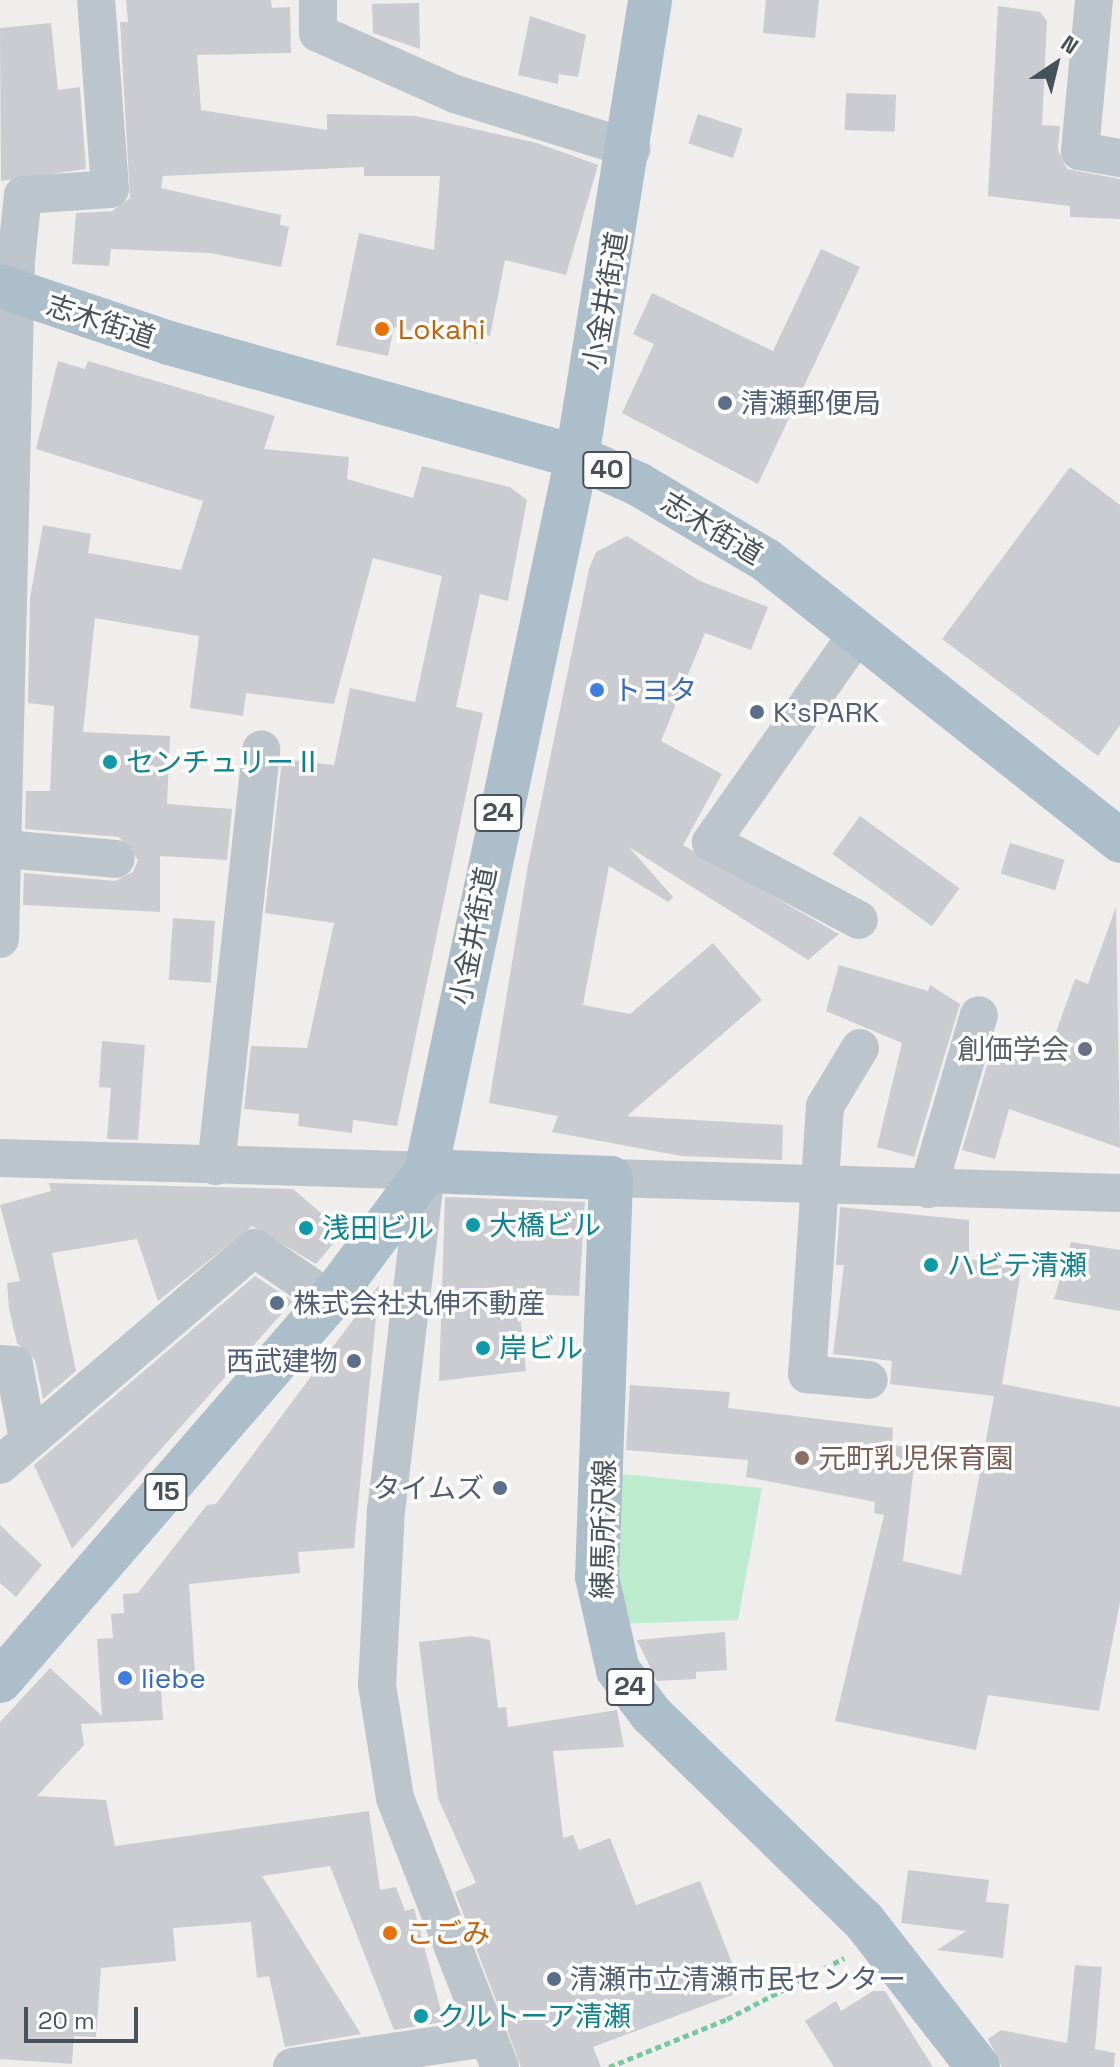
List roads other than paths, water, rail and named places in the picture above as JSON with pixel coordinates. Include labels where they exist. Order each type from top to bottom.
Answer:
[{"type":"main road","name":"小金井街道","points":[[0,1681],[330,1300],[426,1171],[577,457],[632,149],[650,0]]},
{"type":"main road","name":"志木街道","points":[[7,289],[577,457],[702,518],[858,633],[1120,841]]},
{"type":"main road","points":[[426,1171],[611,1178]]},
{"type":"main road","name":"練馬所沢線","points":[[611,1178],[597,1577],[618,1670],[651,1714],[878,1939],[978,2067]]},
{"type":"street","points":[[1,927],[5,849],[7,289],[23,195],[110,189],[96,0]]},
{"type":"street","points":[[318,0],[318,33],[455,94],[632,149]]},
{"type":"street","points":[[1094,0],[1080,151],[1119,158]]},
{"type":"street","points":[[858,633],[711,842],[859,920]]},
{"type":"street","points":[[216,1166],[261,749]]},
{"type":"street","points":[[5,849],[116,859]]},
{"type":"street","points":[[928,1189],[979,1015]]},
{"type":"street","points":[[860,1048],[825,1106],[807,1374],[869,1380]]},
{"type":"street","points":[[0,1158],[426,1171],[386,1509],[377,1685],[395,1798],[494,2052],[292,2067]]},
{"type":"street","points":[[611,1178],[1120,1193]]},
{"type":"street","points":[[0,1465],[254,1248],[330,1300]]},
{"type":"street","points":[[0,1364],[14,1365],[28,1439]]},
{"type":"place","name":"Lokahi","points":[[382,329]]},
{"type":"place","name":"清瀬郵便局","points":[[725,403]]},
{"type":"place","name":"トヨタ","points":[[597,690]]},
{"type":"place","name":"K'sPARK","points":[[757,712]]},
{"type":"place","name":"センチュリーⅡ","points":[[110,762]]},
{"type":"place","name":"創価学会","points":[[1085,1049]]},
{"type":"place","name":"大橋ビル","points":[[473,1225]]},
{"type":"place","name":"浅田ビル","points":[[306,1228]]},
{"type":"place","name":"ハビテ清瀬","points":[[931,1265]]},
{"type":"place","name":"株式会社丸伸不動産","points":[[277,1303]]},
{"type":"place","name":"岸ビル","points":[[483,1348]]},
{"type":"place","name":"西武建物","points":[[354,1361]]},
{"type":"place","name":"元町乳児保育園","points":[[802,1458]]},
{"type":"place","name":"タイムズ","points":[[500,1488]]},
{"type":"place","name":"liebe","points":[[125,1678]]},
{"type":"place","name":"こごみ","points":[[390,1933]]},
{"type":"place","name":"清瀬市立清瀬市民センター","points":[[554,1979]]},
{"type":"place","name":"クルトーア清瀬","points":[[421,2016]]}]
